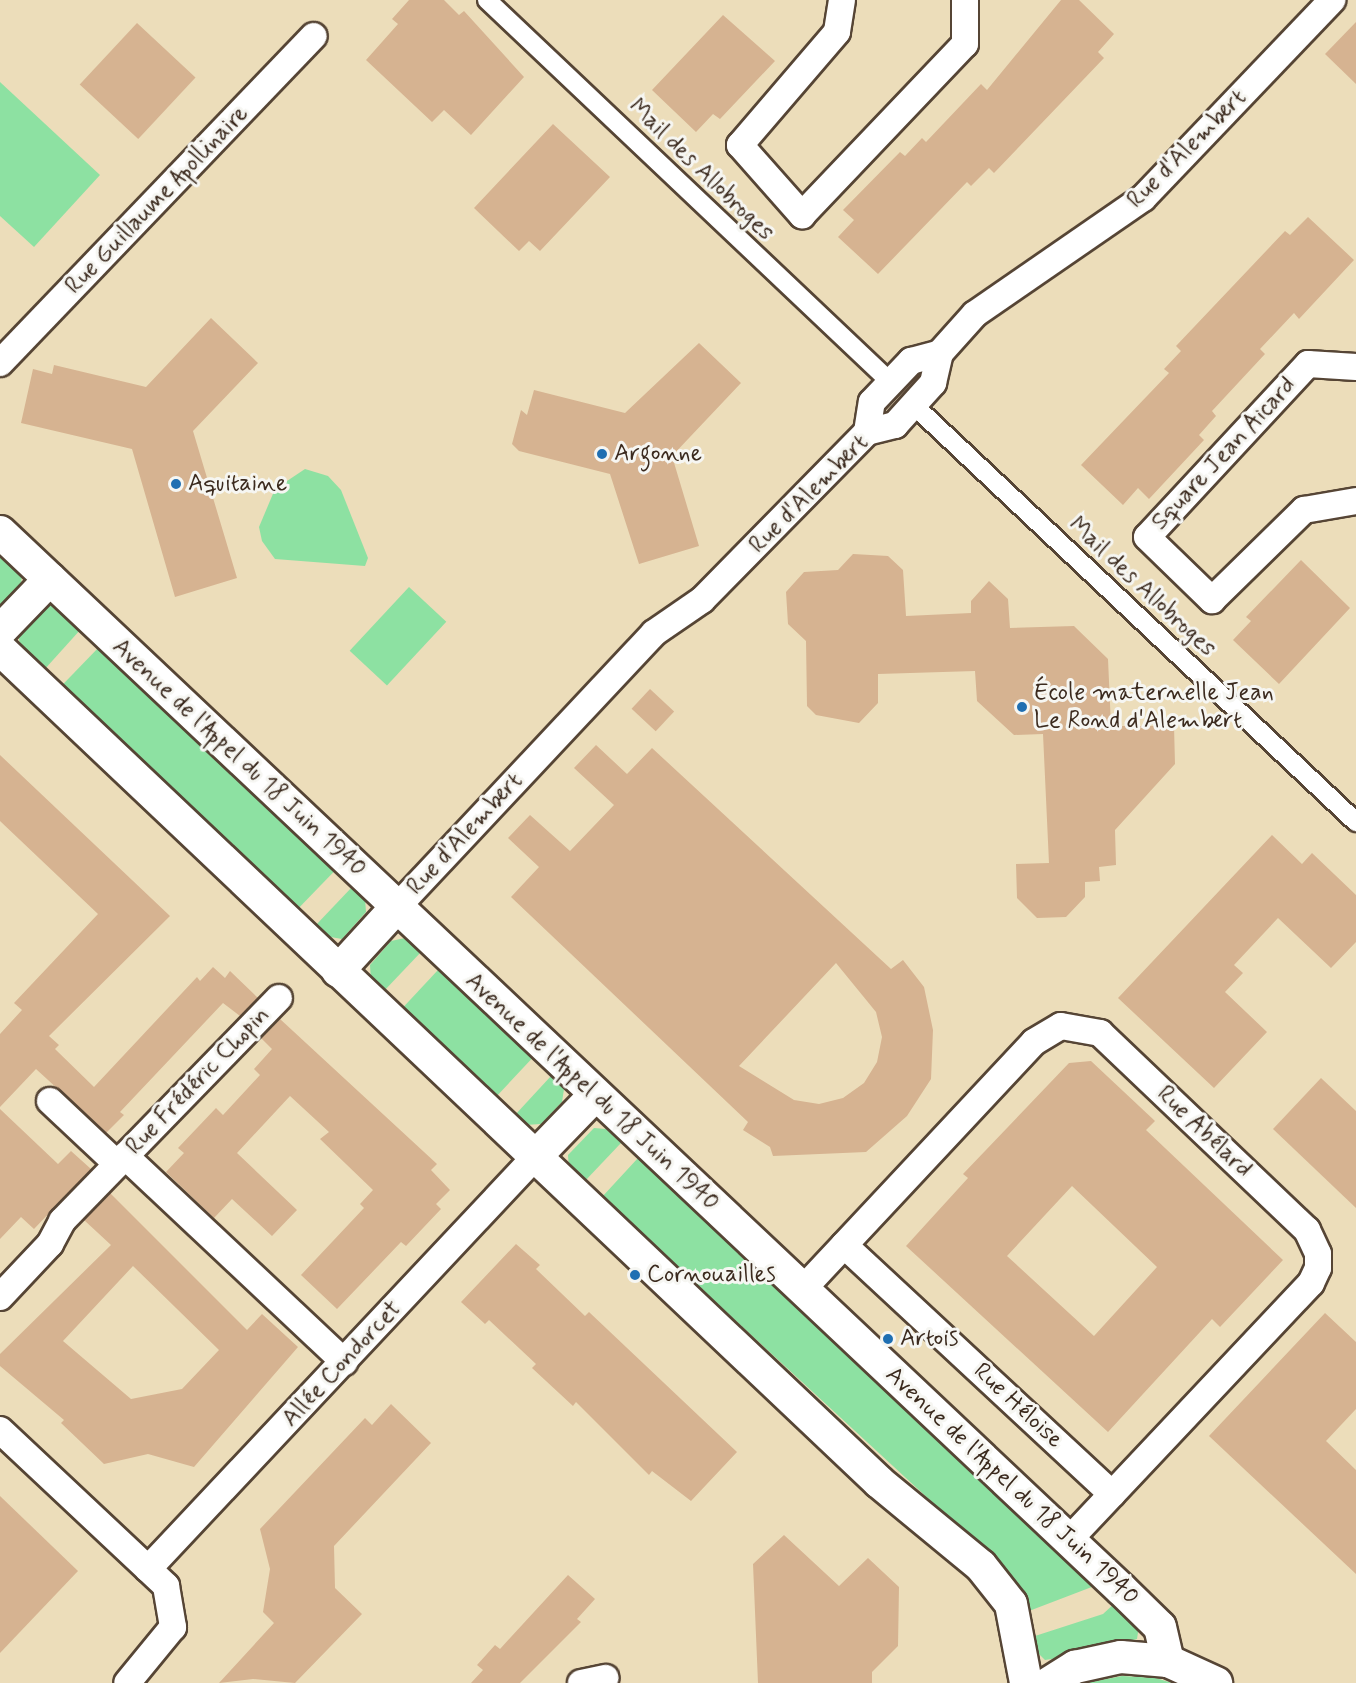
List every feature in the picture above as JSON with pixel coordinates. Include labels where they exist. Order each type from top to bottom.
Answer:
[{"type":"street","name":"Mail des Allobroges","points":[[487,0],[883,375]]},
{"type":"street","points":[[842,0],[837,32],[740,145],[802,215],[966,44],[965,0]]},
{"type":"street","name":"Rue d'Alembert","points":[[396,908],[633,653],[702,600],[867,432],[895,424],[927,390],[940,353],[975,314],[1143,198],[1332,0]]},
{"type":"street","name":"Rue Guillaume Apollinaire","points":[[0,363],[314,36]]},
{"type":"street","name":"Square Jean Aicard","points":[[1356,367],[1308,364],[1147,537],[1212,600],[1304,510],[1356,501]]},
{"type":"street","name":"Mail des Allobroges","points":[[921,412],[1356,822]]},
{"type":"street","name":"Avenue de l'Appel du 18 Juin 1940","points":[[0,532],[396,908],[1069,1540],[1160,1628],[1168,1661]]},
{"type":"street","points":[[0,631],[50,579]]},
{"type":"street","points":[[0,650],[879,1482],[987,1574],[1014,1613],[1026,1683]]},
{"type":"street","points":[[338,971],[396,908]]},
{"type":"street","name":"Rue Frédéric Chopin","points":[[0,1297],[121,1160],[279,998]]},
{"type":"street","name":"Rue Abélard","points":[[803,1289],[1034,1042],[1061,1026],[1100,1033],[1306,1230],[1318,1254],[1311,1283],[1069,1540]]},
{"type":"street","points":[[535,1157],[595,1095]]},
{"type":"street","name":"Rue Frédéric Chopin","points":[[50,1101],[121,1160]]},
{"type":"street","name":"Allée Condorcet","points":[[148,1569],[535,1157]]},
{"type":"street","points":[[121,1160],[344,1362]]},
{"type":"street","name":"Rue Héloise","points":[[844,1245],[1112,1494]]},
{"type":"street","points":[[0,1430],[166,1586],[173,1627],[127,1683]]},
{"type":"street","points":[[1049,1683],[1075,1667],[1121,1657],[1168,1661],[1216,1683]]},
{"type":"green space","points":[[0,82],[100,175],[34,247],[0,216]]},
{"type":"green space","points":[[305,469],[328,476],[341,490],[368,558],[365,566],[275,559],[262,541],[259,527],[275,489]]},
{"type":"green space","points":[[0,550],[22,570],[21,589],[0,610]]},
{"type":"green space","points":[[409,587],[446,622],[387,685],[350,651]]},
{"type":"green space","points":[[55,605],[81,629],[44,670],[20,646],[18,632],[41,607]]},
{"type":"green space","points":[[101,645],[335,871],[297,910],[63,685]]},
{"type":"green space","points":[[353,886],[365,899],[366,912],[342,939],[325,936],[315,926]]},
{"type":"green space","points":[[405,938],[422,951],[383,992],[371,980],[370,965],[391,941]]},
{"type":"green space","points":[[438,970],[532,1058],[496,1097],[402,1009]]},
{"type":"green space","points":[[551,1076],[564,1089],[562,1102],[541,1124],[525,1125],[515,1115]]},
{"type":"green space","points":[[594,1128],[606,1129],[621,1143],[584,1182],[569,1169],[568,1155]]},
{"type":"green space","points":[[638,1158],[1097,1585],[1029,1611],[1021,1589],[999,1564],[602,1197]]},
{"type":"green space","points":[[1116,1602],[1139,1626],[1137,1639],[1045,1660],[1038,1653],[1035,1636],[1103,1614]]},
{"type":"green space","points":[[1122,1676],[1156,1678],[1172,1683],[1086,1683]]},
{"type":"building","points":[[409,0],[444,0],[459,15],[464,11],[524,77],[471,135],[444,110],[432,122],[366,60],[398,24],[392,19]]},
{"type":"building","points":[[1061,0],[1079,0],[1114,34],[1098,52],[1104,58],[994,173],[989,168],[971,186],[967,182],[878,274],[838,237],[854,220],[843,210],[900,152],[905,156],[922,138],[926,142],[981,84],[987,90]]},
{"type":"building","points":[[723,15],[775,61],[720,119],[713,114],[696,132],[652,90]]},
{"type":"building","points":[[1356,22],[1356,84],[1325,54]]},
{"type":"building","points":[[137,23],[196,78],[138,139],[80,84]]},
{"type":"building","points":[[553,124],[610,177],[540,251],[529,241],[519,251],[474,208]]},
{"type":"building","points":[[1308,217],[1354,260],[1299,319],[1294,313],[1260,349],[1265,354],[1212,411],[1216,416],[1199,435],[1204,440],[1149,499],[1138,488],[1123,505],[1081,465],[1169,373],[1164,369],[1181,351],[1176,346],[1285,231],[1290,235]]},
{"type":"building","name":"Aquitaine","points":[[211,318],[258,363],[193,431],[237,578],[175,597],[132,449],[21,423],[33,369],[52,374],[54,365],[146,387]]},
{"type":"building","name":"Argonne","points":[[699,343],[741,383],[672,456],[699,546],[639,564],[610,474],[519,451],[512,444],[521,410],[527,415],[534,390],[625,413]]},
{"type":"building","points":[[853,554],[888,556],[903,570],[906,616],[971,613],[971,601],[989,581],[1008,599],[1010,628],[1074,626],[1108,659],[1111,726],[1174,726],[1175,764],[1115,830],[1116,865],[1099,867],[1100,881],[1085,882],[1085,897],[1066,917],[1037,918],[1017,898],[1016,864],[1049,863],[1043,734],[1014,735],[977,701],[975,671],[878,674],[878,703],[859,723],[816,715],[807,706],[806,641],[788,624],[786,592],[804,572],[838,570]]},
{"type":"building","points":[[1301,560],[1350,608],[1279,684],[1233,640],[1251,621],[1246,617]]},
{"type":"building","points":[[650,689],[674,712],[656,731],[632,709]]},
{"type":"building","points":[[596,745],[627,774],[652,748],[891,969],[903,960],[924,987],[933,1030],[931,1079],[907,1116],[866,1152],[773,1156],[770,1147],[743,1130],[748,1122],[511,897],[539,867],[508,838],[530,815],[570,851],[614,805],[574,768]],"holes":[[[836,963],[876,1012],[882,1037],[877,1062],[864,1083],[843,1098],[819,1104],[794,1100],[739,1066]]]},
{"type":"building","points":[[0,755],[170,916],[49,1036],[59,1045],[55,1049],[94,1087],[197,977],[200,981],[213,967],[225,978],[230,971],[258,998],[240,1016],[223,1003],[120,1112],[124,1115],[106,1133],[36,1069],[0,1107],[0,1034],[22,1010],[14,1003],[98,914],[0,821]]},
{"type":"building","points":[[1272,835],[1302,864],[1312,853],[1356,895],[1356,942],[1331,968],[1278,918],[1234,965],[1243,973],[1225,992],[1267,1032],[1214,1088],[1118,998]]},
{"type":"building","points":[[280,1019],[437,1164],[431,1170],[450,1190],[436,1204],[441,1209],[406,1246],[401,1242],[337,1309],[301,1275],[364,1208],[360,1204],[373,1190],[320,1139],[329,1132],[290,1096],[237,1153],[297,1210],[272,1236],[232,1199],[214,1218],[166,1172],[184,1153],[178,1148],[216,1108],[223,1115],[260,1075],[254,1069],[272,1049],[261,1038]]},
{"type":"building","points":[[1091,1061],[1155,1121],[1146,1130],[1283,1260],[1220,1327],[1212,1319],[1108,1432],[906,1246],[968,1178],[963,1174],[1069,1063]],"holes":[[[1072,1186],[1157,1267],[1094,1336],[1007,1256]]]},
{"type":"building","points":[[1321,1078],[1356,1111],[1356,1208],[1273,1129]]},
{"type":"building","points":[[0,1109],[58,1164],[71,1151],[91,1169],[34,1229],[21,1217],[0,1239]]},
{"type":"building","points":[[110,1193],[247,1330],[262,1314],[298,1347],[194,1467],[148,1454],[104,1464],[61,1423],[64,1420],[0,1366],[0,1354],[111,1245],[84,1220]],"holes":[[[133,1266],[219,1350],[182,1389],[131,1399],[63,1341]]]},
{"type":"building","points":[[516,1244],[540,1265],[536,1269],[585,1316],[589,1312],[737,1452],[691,1501],[652,1471],[649,1475],[576,1402],[573,1406],[532,1368],[536,1364],[489,1320],[485,1324],[461,1302]]},
{"type":"building","points":[[1325,1313],[1356,1342],[1356,1409],[1326,1441],[1356,1470],[1356,1574],[1209,1436]]},
{"type":"building","points":[[391,1404],[431,1443],[334,1546],[335,1588],[362,1614],[295,1683],[253,1679],[219,1683],[274,1623],[263,1612],[270,1569],[260,1529],[365,1418],[372,1425]]},
{"type":"building","points":[[0,1496],[78,1571],[0,1653]]},
{"type":"building","points":[[784,1535],[839,1586],[868,1558],[899,1587],[898,1646],[872,1672],[872,1683],[758,1683],[753,1564]]},
{"type":"building","points":[[568,1575],[595,1599],[577,1619],[581,1622],[520,1683],[471,1683],[483,1670],[477,1665],[495,1645],[500,1649]]},
{"type":"place","name":"Argonne","points":[[602,454]]},
{"type":"place","name":"Aquitaine","points":[[176,484]]},
{"type":"place","name":"École maternelle Jean Le Rond d'Alembert","points":[[1022,707]]},
{"type":"place","name":"Cornouailles","points":[[635,1275]]},
{"type":"place","name":"Artois","points":[[888,1339]]}]
